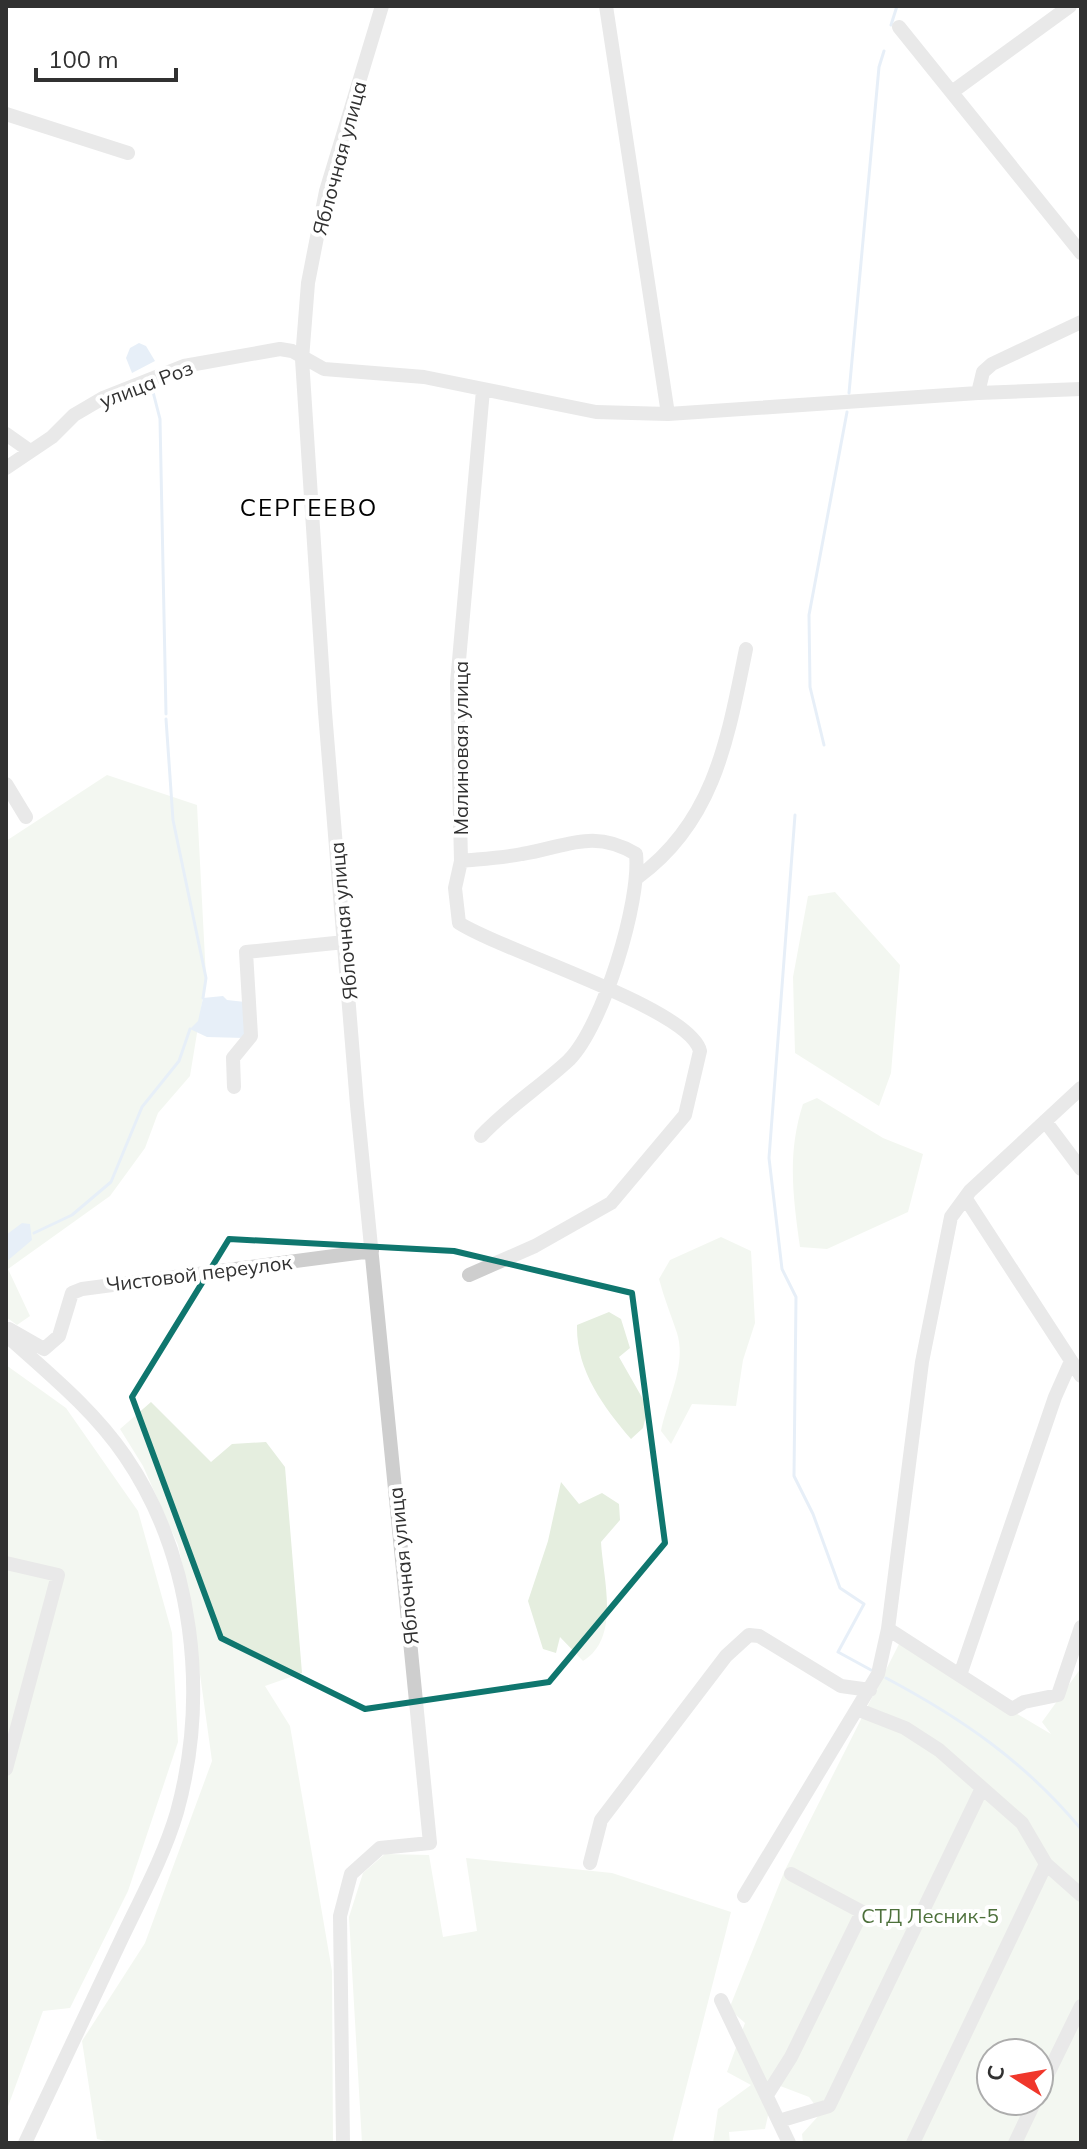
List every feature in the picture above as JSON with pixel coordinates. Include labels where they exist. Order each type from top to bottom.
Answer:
[{"type":"street","name":"Яблочная улица","points":[[343,2143],[340,1916],[350,1879],[380,1848],[430,1843],[372,1251],[325,712],[302,359],[308,283],[326,191],[382,6]]},
{"type":"street","points":[[606,6],[668,414]]},
{"type":"street","points":[[952,92],[1070,6]]},
{"type":"street","points":[[899,27],[1081,253]]},
{"type":"street","points":[[6,114],[128,153]]},
{"type":"street","points":[[978,393],[983,372],[992,364],[1081,322]]},
{"type":"street","name":"улица Роз","points":[[6,468],[52,437],[74,415],[103,398],[184,366],[280,349],[292,351],[324,369],[424,377],[596,412],[668,414],[1081,389]]},
{"type":"street","name":"Малиновая улица","points":[[483,390],[457,683],[461,861],[455,888],[459,923],[608,991]]},
{"type":"street","points":[[6,434],[30,451]]},
{"type":"street","points":[[638,877],[663,859],[713,785],[725,752],[729,719],[746,649]]},
{"type":"street","points":[[6,784],[26,817]]},
{"type":"street","points":[[461,861],[523,854],[582,839],[620,844],[636,854],[638,877],[608,991],[571,1058],[504,1111],[481,1136]]},
{"type":"street","points":[[234,1087],[233,1058],[251,1036],[246,952],[345,942]]},
{"type":"street","points":[[469,1275],[535,1246],[611,1203],[685,1115],[700,1051],[698,1042],[683,1028],[608,991]]},
{"type":"street","points":[[744,1896],[859,1710],[884,1654],[922,1362],[951,1217],[1081,1088]]},
{"type":"street","points":[[1045,1121],[1081,1169]]},
{"type":"street","points":[[966,1199],[1081,1376]]},
{"type":"street","name":"Чистовой переулок","points":[[6,1326],[44,1349],[59,1336],[72,1293],[82,1289],[372,1251]]},
{"type":"street","points":[[6,1335],[88,1411],[125,1456],[146,1491],[166,1533],[179,1584],[193,1695],[185,1777],[168,1836],[25,2143]]},
{"type":"street","points":[[960,1675],[1055,1397],[1071,1361]]},
{"type":"street","points":[[6,1563],[58,1575],[6,1769]]},
{"type":"street","points":[[888,1629],[1012,1709],[1024,1702],[1058,1695],[1081,1627]]},
{"type":"street","points":[[590,1863],[601,1820],[719,1665],[749,1635],[759,1636],[841,1686],[870,1690]]},
{"type":"street","points":[[859,1710],[905,1728],[939,1750],[1022,1823],[1046,1864],[1081,1895]]},
{"type":"street","points":[[779,2121],[829,2106],[982,1788]]},
{"type":"street","points":[[913,2143],[1046,1864]]},
{"type":"street","points":[[767,2095],[791,2057],[862,1912],[791,1874]]},
{"type":"street","points":[[721,2000],[789,2143]]},
{"type":"street","points":[[1055,2059],[1081,2006]]},
{"type":"street","points":[[1015,2143],[1027,2117]]},
{"type":"highlighted area","points":[[229,1239],[454,1251],[632,1293],[665,1543],[549,1682],[365,1709],[221,1638],[132,1397]]},
{"type":"green space","points":[[107,775],[197,805],[206,978],[190,1076],[158,1113],[145,1148],[110,1196],[8,1269],[30,1316],[17,1325],[6,1317],[6,841]]},
{"type":"green space","points":[[835,892],[900,965],[891,1073],[879,1106],[795,1053],[793,977],[808,896]]},
{"type":"green space","points":[[817,1098],[883,1138],[923,1154],[908,1212],[827,1249],[800,1247],[794,1193],[793,1158],[798,1122],[803,1104]]},
{"type":"green space","points":[[721,1237],[751,1251],[755,1323],[743,1360],[736,1406],[692,1404],[671,1444],[661,1431],[680,1357],[677,1333],[659,1279],[670,1260]]},
{"type":"green space","points":[[609,1312],[621,1319],[630,1348],[619,1357],[648,1408],[643,1428],[631,1439],[593,1386],[578,1341],[577,1325]]},
{"type":"green space","points":[[6,1365],[66,1408],[138,1511],[172,1633],[178,1742],[128,1891],[70,2008],[43,2011],[6,2112]]},
{"type":"green space","points":[[151,1402],[211,1462],[232,1444],[266,1442],[285,1467],[302,1673],[265,1686],[290,1726],[332,1971],[333,2143],[116,2143],[97,2139],[82,2041],[145,1943],[212,1761],[189,1595],[178,1545],[143,1466],[120,1429]]},
{"type":"green space","points":[[561,1482],[579,1504],[602,1493],[619,1504],[620,1520],[601,1542],[606,1623],[595,1651],[583,1661],[560,1637],[556,1653],[543,1649],[528,1601],[548,1541]]},
{"type":"green space","name":"СТД Лесник-5","points":[[899,1644],[1051,1734],[1042,1722],[1081,1668],[1081,2143],[803,2143],[802,2134],[821,2113],[809,2097],[775,2084],[765,2129],[729,2132],[730,2143],[713,2143],[718,2109],[751,2085],[727,2072],[745,2023],[729,2009],[785,1870]]},
{"type":"green space","points":[[385,1854],[429,1855],[443,1937],[477,1931],[466,1858],[612,1873],[731,1912],[672,2143],[362,2143],[349,1917],[363,1873]]},
{"type":"water","points":[[139,343],[146,346],[155,361],[132,373],[126,358],[130,348]]},
{"type":"water","points":[[223,996],[227,1000],[245,1002],[244,1038],[207,1037],[190,1029],[198,1021],[203,998]]},
{"type":"water","points":[[22,1223],[30,1224],[32,1240],[6,1262],[6,1235]]},
{"type":"waterway","points":[[891,25],[897,6]]},
{"type":"waterway","points":[[849,393],[879,67],[884,51]]},
{"type":"waterway","points":[[152,388],[160,419],[166,714]]},
{"type":"waterway","points":[[824,745],[810,687],[809,615],[847,412]]},
{"type":"waterway","points":[[166,719],[173,820],[206,978],[203,998]]},
{"type":"waterway","points":[[795,815],[769,1158],[782,1269],[796,1297],[794,1476],[813,1514],[840,1588],[864,1604],[838,1652],[871,1670]]},
{"type":"waterway","points":[[34,1233],[72,1215],[111,1182],[142,1107],[179,1061],[190,1029]]},
{"type":"waterway","points":[[886,1678],[941,1709],[991,1744],[1038,1783],[1081,1829]]},
{"type":"district","name":"СЕРГЕЕВО","points":[[309,507]]}]
